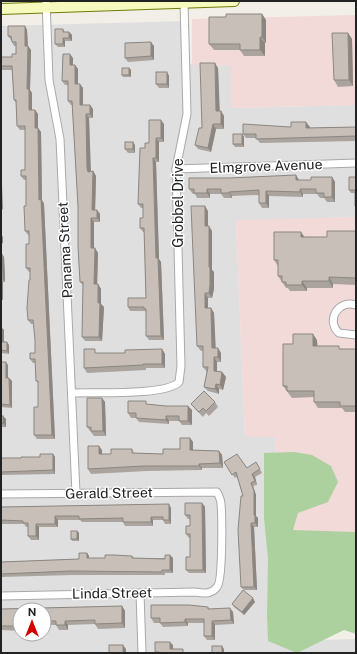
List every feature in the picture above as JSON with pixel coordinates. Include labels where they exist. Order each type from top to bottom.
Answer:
[{"type":"main road","points":[[1,9],[46,4],[234,1]]},
{"type":"street","name":"Grobbel Drive","points":[[72,393],[150,391],[171,388],[179,382],[181,366],[176,169],[187,114],[184,2]]},
{"type":"street","name":"Panama Street","points":[[46,4],[50,91],[60,139],[76,493]]},
{"type":"street","name":"Elmgrove Avenue","points":[[176,169],[356,163]]},
{"type":"street","points":[[356,305],[347,304],[340,306],[336,311],[334,318],[335,328],[339,333],[356,336]]},
{"type":"street","name":"Gerald Street","points":[[1,494],[217,492],[221,503],[220,584]]},
{"type":"street","name":"Linda Street","points":[[1,596],[203,593],[211,592],[220,584]]},
{"type":"street","points":[[140,593],[142,653]]},
{"type":"shaded area","points":[[356,15],[356,105],[231,108],[231,66],[192,65],[192,19]]},
{"type":"shaded area","points":[[185,21],[186,64],[231,66],[232,108],[356,105],[356,217],[236,221],[245,437],[275,437],[277,641],[356,639],[356,653],[1,653],[1,26]]},
{"type":"shaded area","points":[[356,217],[356,537],[276,538],[275,437],[245,437],[236,220]]},
{"type":"green space","points":[[294,452],[312,455],[331,466],[338,482],[328,502],[298,513],[293,530],[356,532],[356,634],[344,630],[297,653],[268,641],[268,559],[264,518],[264,453]]},
{"type":"building","points":[[226,14],[262,14],[262,37],[260,37],[260,50],[240,50],[240,44],[209,44],[209,17],[226,17]]},
{"type":"building","points":[[8,26],[25,26],[25,46],[28,46],[27,89],[29,89],[29,110],[35,110],[35,128],[38,128],[39,200],[41,199],[52,435],[34,435],[34,407],[38,407],[38,381],[36,381],[35,359],[30,359],[30,353],[35,353],[35,340],[33,320],[28,320],[27,308],[30,268],[26,268],[26,244],[29,244],[29,231],[25,231],[24,206],[26,206],[26,176],[21,176],[21,170],[25,170],[25,126],[17,126],[12,66],[1,66],[1,57],[12,57],[12,54],[16,54],[16,42],[12,42],[11,36],[8,36]]},
{"type":"building","points":[[55,29],[63,29],[63,32],[69,32],[69,38],[63,38],[63,44],[55,44]]},
{"type":"building","points":[[332,33],[348,33],[349,80],[334,80]]},
{"type":"building","points":[[151,42],[151,56],[125,58],[125,43]]},
{"type":"building","points":[[63,54],[70,54],[70,65],[75,65],[75,84],[80,84],[80,105],[90,105],[90,114],[86,114],[87,168],[88,172],[93,171],[92,210],[97,210],[97,218],[91,218],[91,248],[95,248],[94,284],[98,284],[98,303],[100,303],[99,337],[82,337],[83,282],[80,282],[78,206],[72,101],[68,101],[68,81],[62,81]]},
{"type":"building","points":[[200,63],[215,63],[216,111],[221,111],[221,124],[213,124],[208,148],[195,145],[199,128],[202,128]]},
{"type":"building","points":[[122,68],[129,68],[129,75],[122,75]]},
{"type":"building","points":[[156,72],[167,72],[167,84],[156,84]]},
{"type":"building","points":[[149,120],[161,120],[161,138],[156,138],[156,158],[153,158],[156,258],[158,258],[161,336],[146,336],[146,309],[144,309],[144,307],[128,307],[128,298],[146,298],[144,228],[140,228],[140,218],[143,218],[143,204],[138,204],[140,148],[145,148],[145,143],[149,143]]},
{"type":"building","points":[[291,122],[306,122],[306,128],[356,127],[356,136],[256,139],[256,134],[243,134],[243,124],[291,127]]},
{"type":"building","points":[[233,134],[242,134],[242,144],[233,144]]},
{"type":"building","points":[[125,142],[133,142],[133,149],[125,149]]},
{"type":"building","points":[[296,175],[296,180],[311,180],[311,177],[332,177],[332,197],[324,197],[324,193],[316,193],[316,189],[300,189],[300,192],[266,191],[266,203],[259,203],[259,190],[221,193],[221,189],[207,189],[207,193],[194,193],[194,189],[189,189],[189,178]]},
{"type":"building","points":[[349,177],[356,177],[356,206],[355,190],[349,190]]},
{"type":"building","points":[[191,206],[205,206],[205,226],[209,226],[210,285],[209,293],[205,293],[205,308],[211,308],[212,348],[218,348],[218,357],[214,357],[214,371],[222,372],[220,385],[216,384],[215,389],[204,387],[208,367],[203,367],[203,346],[197,346]]},
{"type":"building","points":[[327,231],[356,231],[356,278],[329,277],[329,281],[302,281],[302,285],[286,285],[286,282],[282,282],[282,276],[278,276],[278,260],[274,260],[274,232],[301,232],[301,237],[327,237]]},
{"type":"building","points":[[2,254],[3,279],[1,279]]},
{"type":"building","points":[[293,334],[313,334],[313,346],[339,346],[339,349],[356,349],[356,406],[340,406],[340,402],[314,402],[314,391],[287,391],[287,386],[283,386],[283,344],[293,344]]},
{"type":"building","points":[[1,342],[7,342],[7,351],[1,350]]},
{"type":"building","points":[[84,349],[95,349],[95,353],[125,353],[125,350],[162,349],[162,364],[84,368]]},
{"type":"building","points":[[1,362],[6,362],[6,378],[9,378],[10,405],[1,404]]},
{"type":"building","points":[[204,391],[215,402],[206,411],[203,408],[199,412],[191,404]]},
{"type":"building","points":[[87,398],[102,398],[103,431],[91,431],[91,427],[87,427]]},
{"type":"building","points":[[128,401],[146,401],[146,404],[166,406],[188,406],[188,421],[179,421],[179,416],[166,416],[166,420],[136,418],[136,413],[128,413]]},
{"type":"building","points":[[1,416],[3,416],[3,423],[1,423]]},
{"type":"building","points":[[180,438],[190,438],[190,450],[219,451],[220,463],[199,464],[199,466],[144,466],[88,469],[88,446],[99,446],[99,454],[111,454],[111,449],[132,449],[132,453],[163,454],[163,449],[180,449]]},
{"type":"building","points":[[40,454],[53,454],[53,470],[1,472],[1,458],[40,457]]},
{"type":"building","points":[[237,454],[247,468],[256,462],[260,469],[252,474],[255,481],[251,483],[254,491],[255,515],[255,523],[251,523],[254,587],[241,587],[238,530],[241,496],[243,496],[236,472],[232,475],[224,462]]},
{"type":"building","points":[[185,503],[202,503],[203,570],[186,570],[186,557],[190,557],[190,534],[186,534],[186,526],[190,526],[190,515],[185,515]]},
{"type":"building","points":[[169,504],[169,520],[163,520],[163,517],[151,517],[151,522],[123,522],[123,518],[79,519],[79,516],[55,516],[55,524],[36,524],[36,536],[28,536],[28,523],[23,523],[23,521],[1,520],[1,507]]},
{"type":"building","points":[[71,531],[77,531],[77,539],[71,539]]},
{"type":"building","points":[[79,553],[87,553],[87,558],[105,558],[105,555],[114,555],[132,556],[132,558],[165,559],[165,555],[170,555],[170,570],[162,570],[162,572],[71,571],[1,574],[1,562],[79,559]]},
{"type":"building","points":[[243,590],[253,598],[242,612],[232,604]]},
{"type":"building","points":[[151,605],[189,605],[208,607],[208,609],[230,608],[231,620],[212,621],[212,636],[204,636],[204,619],[185,619],[185,622],[160,623],[160,618],[151,618]]},
{"type":"building","points":[[122,606],[122,623],[95,624],[95,620],[65,621],[65,625],[56,625],[56,621],[52,621],[52,608]]},
{"type":"building","points":[[1,609],[12,609],[12,626],[1,626]]},
{"type":"building","points":[[155,642],[170,642],[170,649],[183,649],[183,653],[155,652]]},
{"type":"building","points":[[109,645],[123,645],[123,653],[109,653]]},
{"type":"building","points":[[212,646],[222,646],[222,653],[212,653]]}]
